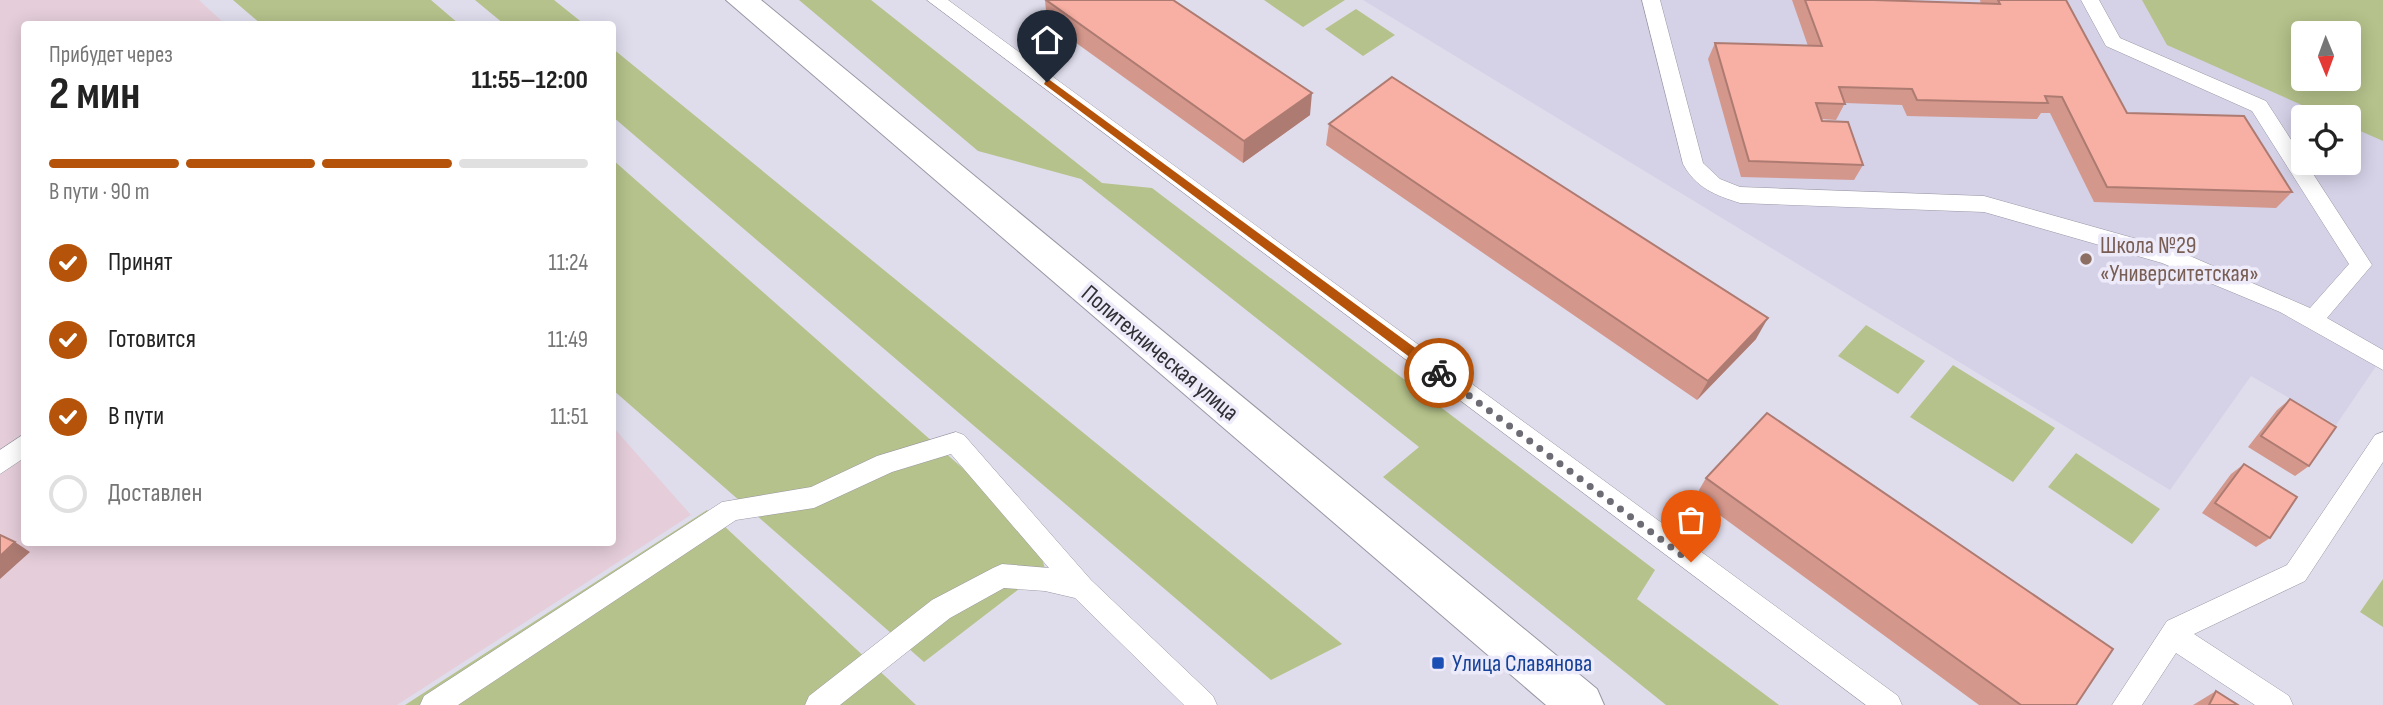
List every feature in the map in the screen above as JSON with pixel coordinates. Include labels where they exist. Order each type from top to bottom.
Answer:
[{"type":"street","name":"Политехническая улица","points":[[741,0],[1581,705]]},
{"type":"lane","points":[[936,0],[1888,705]]},
{"type":"lane","points":[[1651,0],[1693,164],[1702,179],[1720,189],[1741,195],[1984,204],[2168,256],[2288,306],[2383,360]]},
{"type":"lane","points":[[2091,0],[2113,42],[2259,106],[2361,265],[2312,320]]},
{"type":"lane","points":[[434,705],[731,510],[814,497],[886,463],[956,442],[1082,588],[1203,705]]},
{"type":"lane","points":[[2126,705],[2176,630],[2296,573],[2383,442]]},
{"type":"lane","points":[[0,464],[21,446]]},
{"type":"lane","points":[[818,705],[941,609],[1002,576],[1045,579],[1082,588]]},
{"type":"lane","points":[[2172,635],[2279,705]]},
{"type":"shaded area","points":[[0,0],[199,0],[222,21],[21,21],[21,546],[616,546],[616,430],[691,515],[397,705],[0,705]]},
{"type":"shaded area","name":"Школа №29 «Университетская»","points":[[1363,0],[2383,0],[2383,356],[2336,425],[2251,376],[2170,490]]},
{"type":"green space","points":[[233,0],[431,0],[456,21],[258,21]]},
{"type":"green space","points":[[475,0],[554,0],[580,21],[500,21]]},
{"type":"green space","points":[[799,0],[871,0],[1102,183],[1152,188],[1655,570],[1637,599],[1779,705],[1666,705],[1383,477],[1419,447],[1081,179],[978,151]]},
{"type":"green space","points":[[1264,0],[1345,0],[1303,27]]},
{"type":"green space","points":[[2142,0],[2383,0],[2383,141],[2361,131],[2361,105],[2302,105],[2167,45]]},
{"type":"green space","points":[[1356,9],[1395,35],[1363,56],[1325,29]]},
{"type":"green space","points":[[616,51],[1342,644],[1271,680],[616,120]]},
{"type":"green space","points":[[616,163],[1035,532],[1045,569],[924,662],[616,393]]},
{"type":"green space","points":[[1866,325],[1925,361],[1898,394],[1838,356]]},
{"type":"green space","points":[[1953,365],[2055,428],[2013,482],[1910,417]]},
{"type":"green space","points":[[2076,453],[2160,509],[2132,544],[2048,487]]},
{"type":"green space","points":[[707,510],[916,705],[405,705]]},
{"type":"green space","points":[[2383,579],[2383,627],[2360,612]]},
{"type":"building","points":[[1046,0],[1173,0],[1312,93],[1244,141]]},
{"type":"building","points":[[1805,0],[2000,4],[1998,0],[2066,0],[2127,113],[2244,116],[2292,192],[2107,187],[2062,97],[2045,96],[2048,103],[1917,100],[1912,89],[1839,87],[1845,104],[1816,103],[1822,121],[1848,122],[1863,165],[1749,161],[1715,43],[1822,46]]},
{"type":"building","points":[[1392,77],[1768,318],[1708,381],[1329,124]]},
{"type":"building","points":[[2290,399],[2336,427],[2309,466],[2261,436]]},
{"type":"building","points":[[1767,413],[2113,649],[2076,705],[2021,705],[1706,478]]},
{"type":"building","points":[[2244,464],[2297,497],[2270,538],[2215,503]]},
{"type":"building","points":[[0,535],[15,542],[0,556]]},
{"type":"building","points":[[2216,691],[2238,705],[2209,705]]},
{"type":"way so far","points":[[1439,373],[1691,562]]},
{"type":"place","name":"Школа №29 «Университетская»","points":[[2086,259]]},
{"type":"place","name":"Улица Славянова","points":[[1438,663]]},
{"type":"route","points":[[1047,82],[1439,373]]}]
